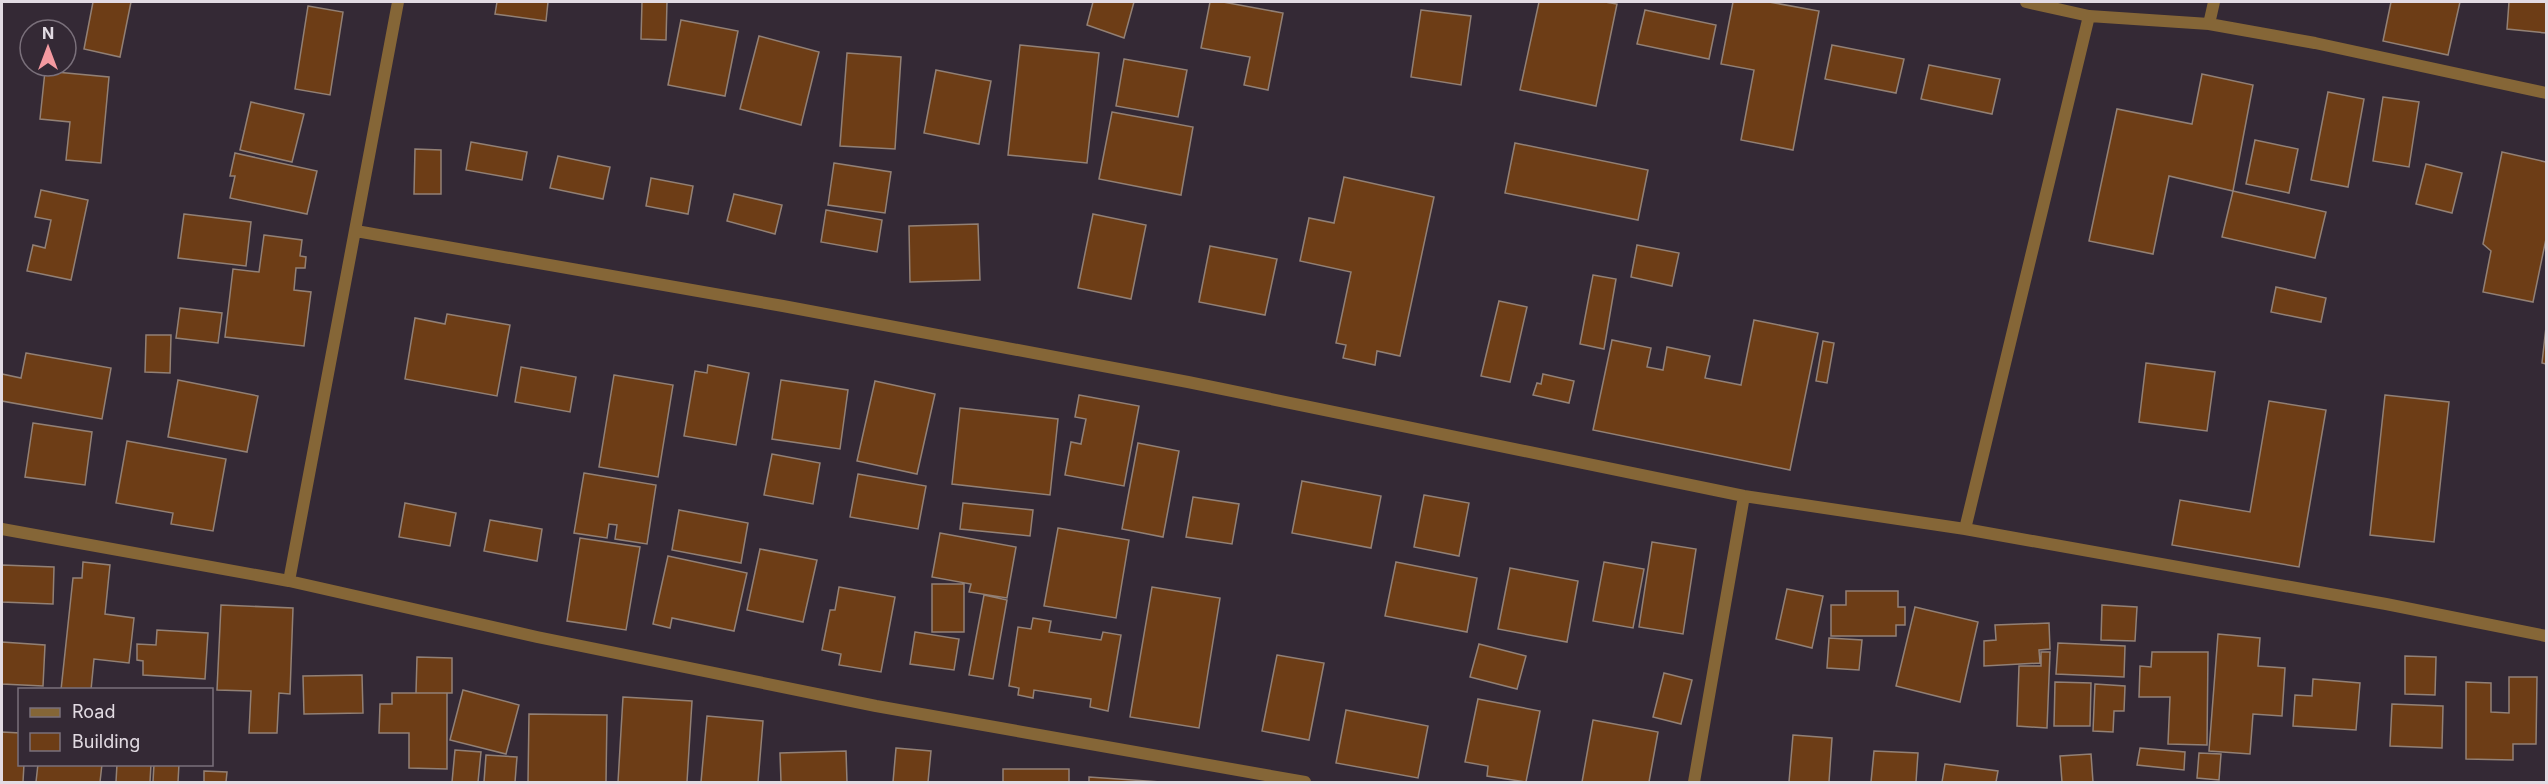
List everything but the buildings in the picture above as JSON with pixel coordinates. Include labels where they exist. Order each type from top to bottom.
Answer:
[{"type":"street","points":[[289,581],[398,2]]},
{"type":"street","points":[[2026,2],[2089,16],[2209,24],[2315,43],[2547,93]]},
{"type":"street","points":[[2209,24],[2214,2]]},
{"type":"street","points":[[1965,529],[2089,16]]},
{"type":"street","points":[[356,231],[759,302],[1199,384],[1744,496],[1965,529],[2386,604],[2547,636]]},
{"type":"street","points":[[1694,783],[1744,496]]},
{"type":"street","points":[[2,529],[289,581],[526,634],[1238,777],[1305,783]]}]
